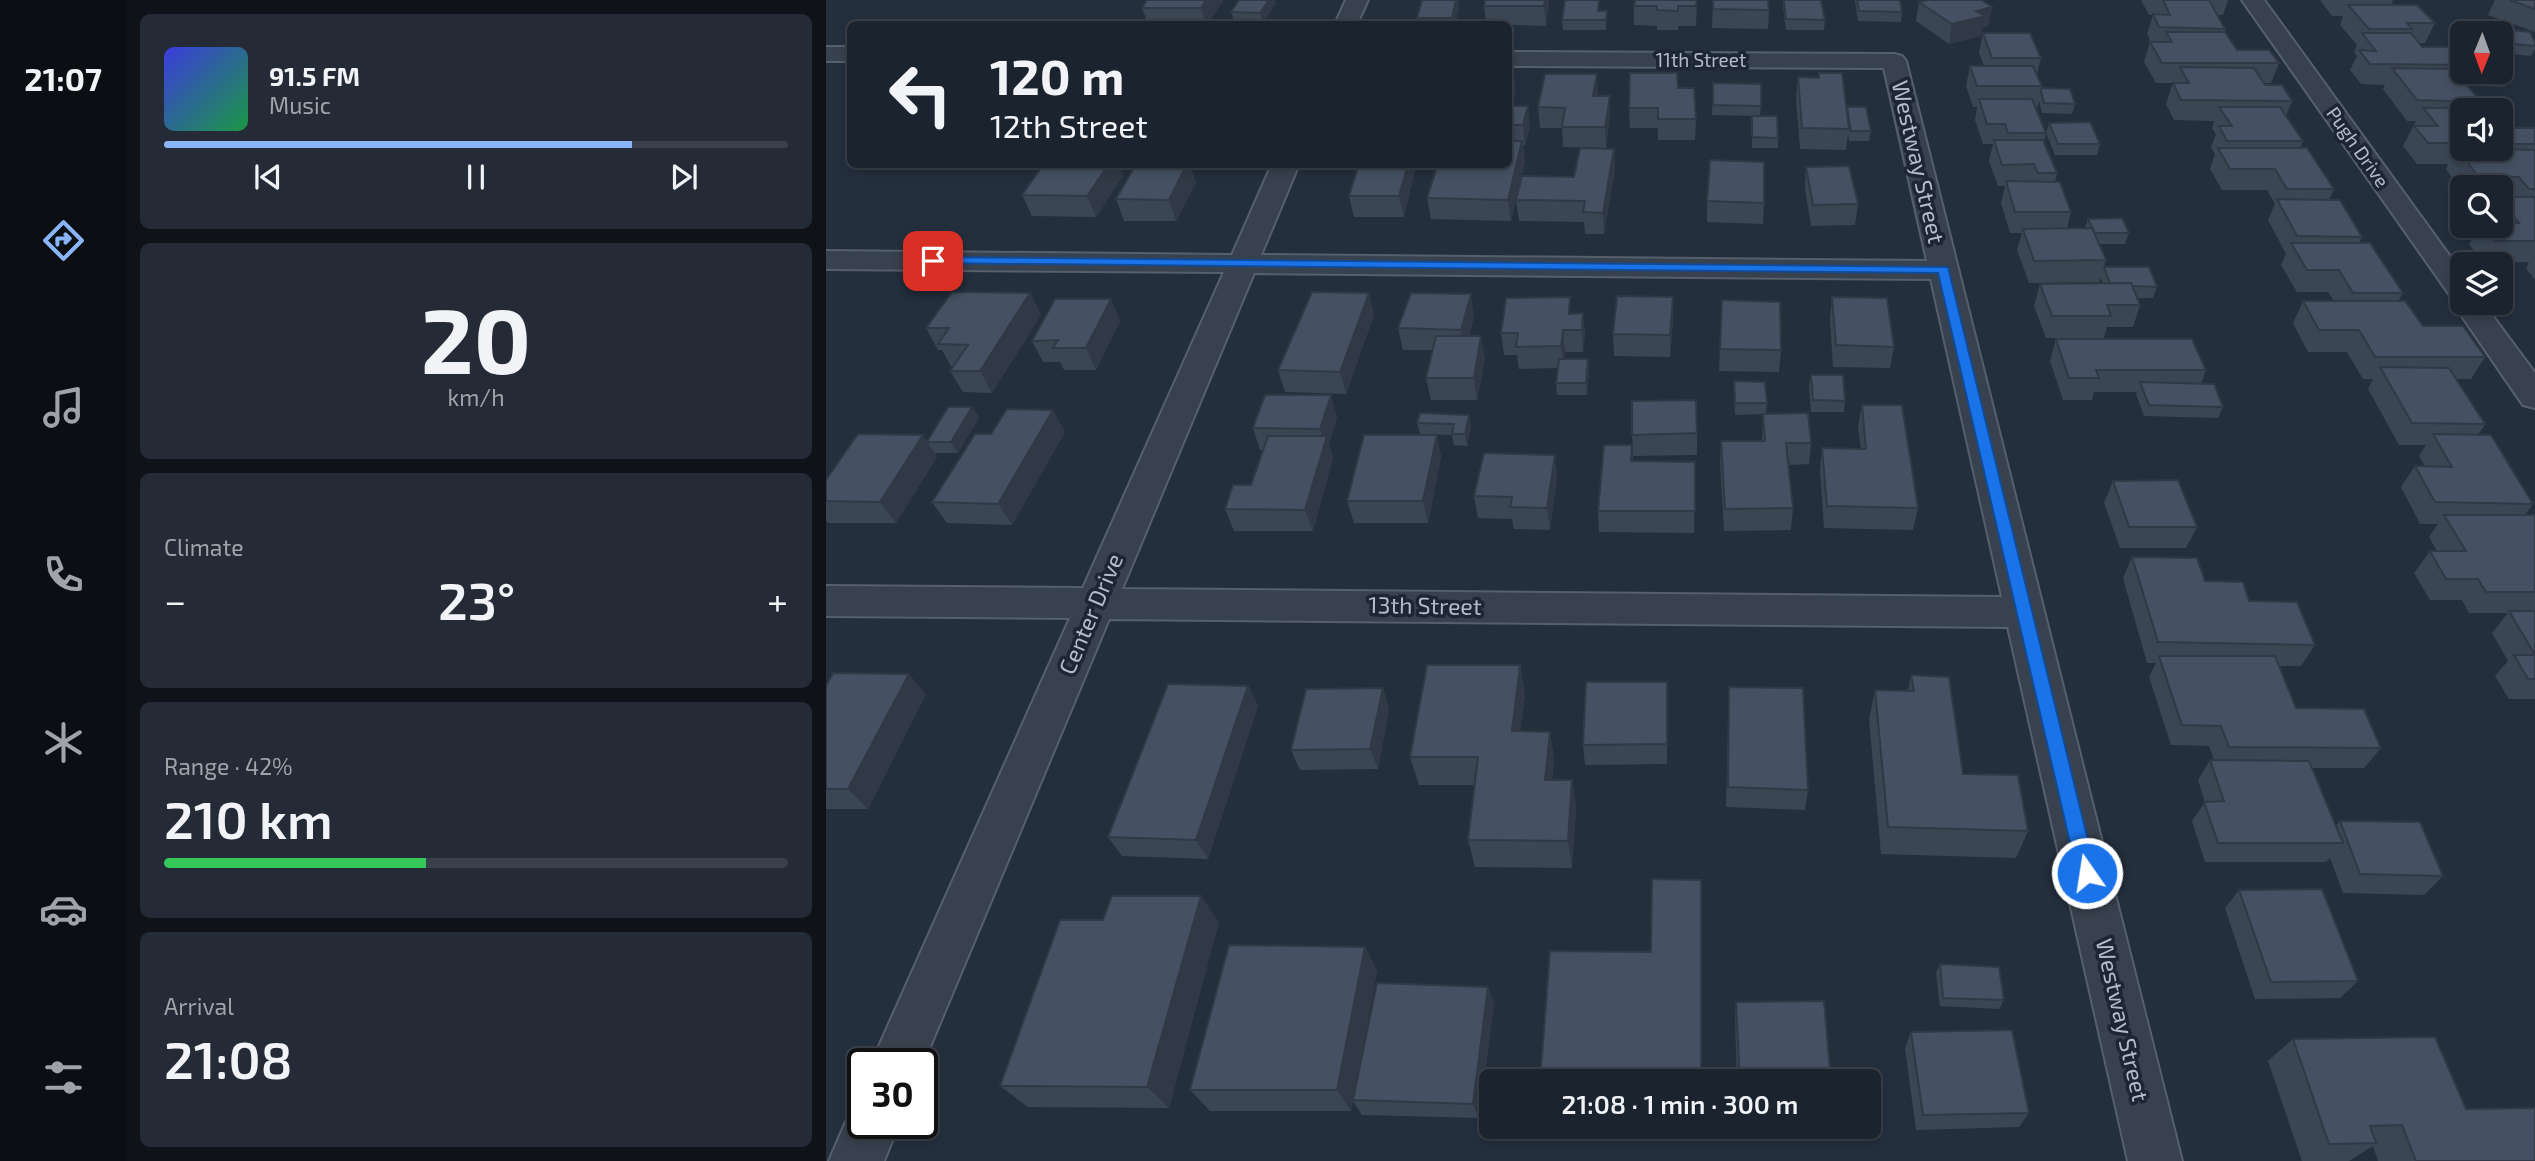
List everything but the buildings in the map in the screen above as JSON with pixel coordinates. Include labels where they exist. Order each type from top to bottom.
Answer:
[{"type":"street","points":[[1347,21],[1357,0]]},
{"type":"street","name":"Pugh Drive","points":[[2253,0],[2450,277]]},
{"type":"street","points":[[826,54],[847,54]]},
{"type":"street","name":"11th Street","points":[[1512,59],[1894,61]]},
{"type":"street","name":"Westway Street","points":[[1894,61],[2155,1161]]},
{"type":"street","name":"Center Drive","points":[[904,1048],[1284,168]]},
{"type":"street","points":[[826,260],[1944,270]]},
{"type":"street","points":[[2477,315],[2535,397]]},
{"type":"street","name":"13th Street","points":[[826,601],[2025,612]]},
{"type":"street","points":[[856,1161],[866,1139]]},
{"type":"route","points":[[933,261],[1944,270],[2087,873]]}]
